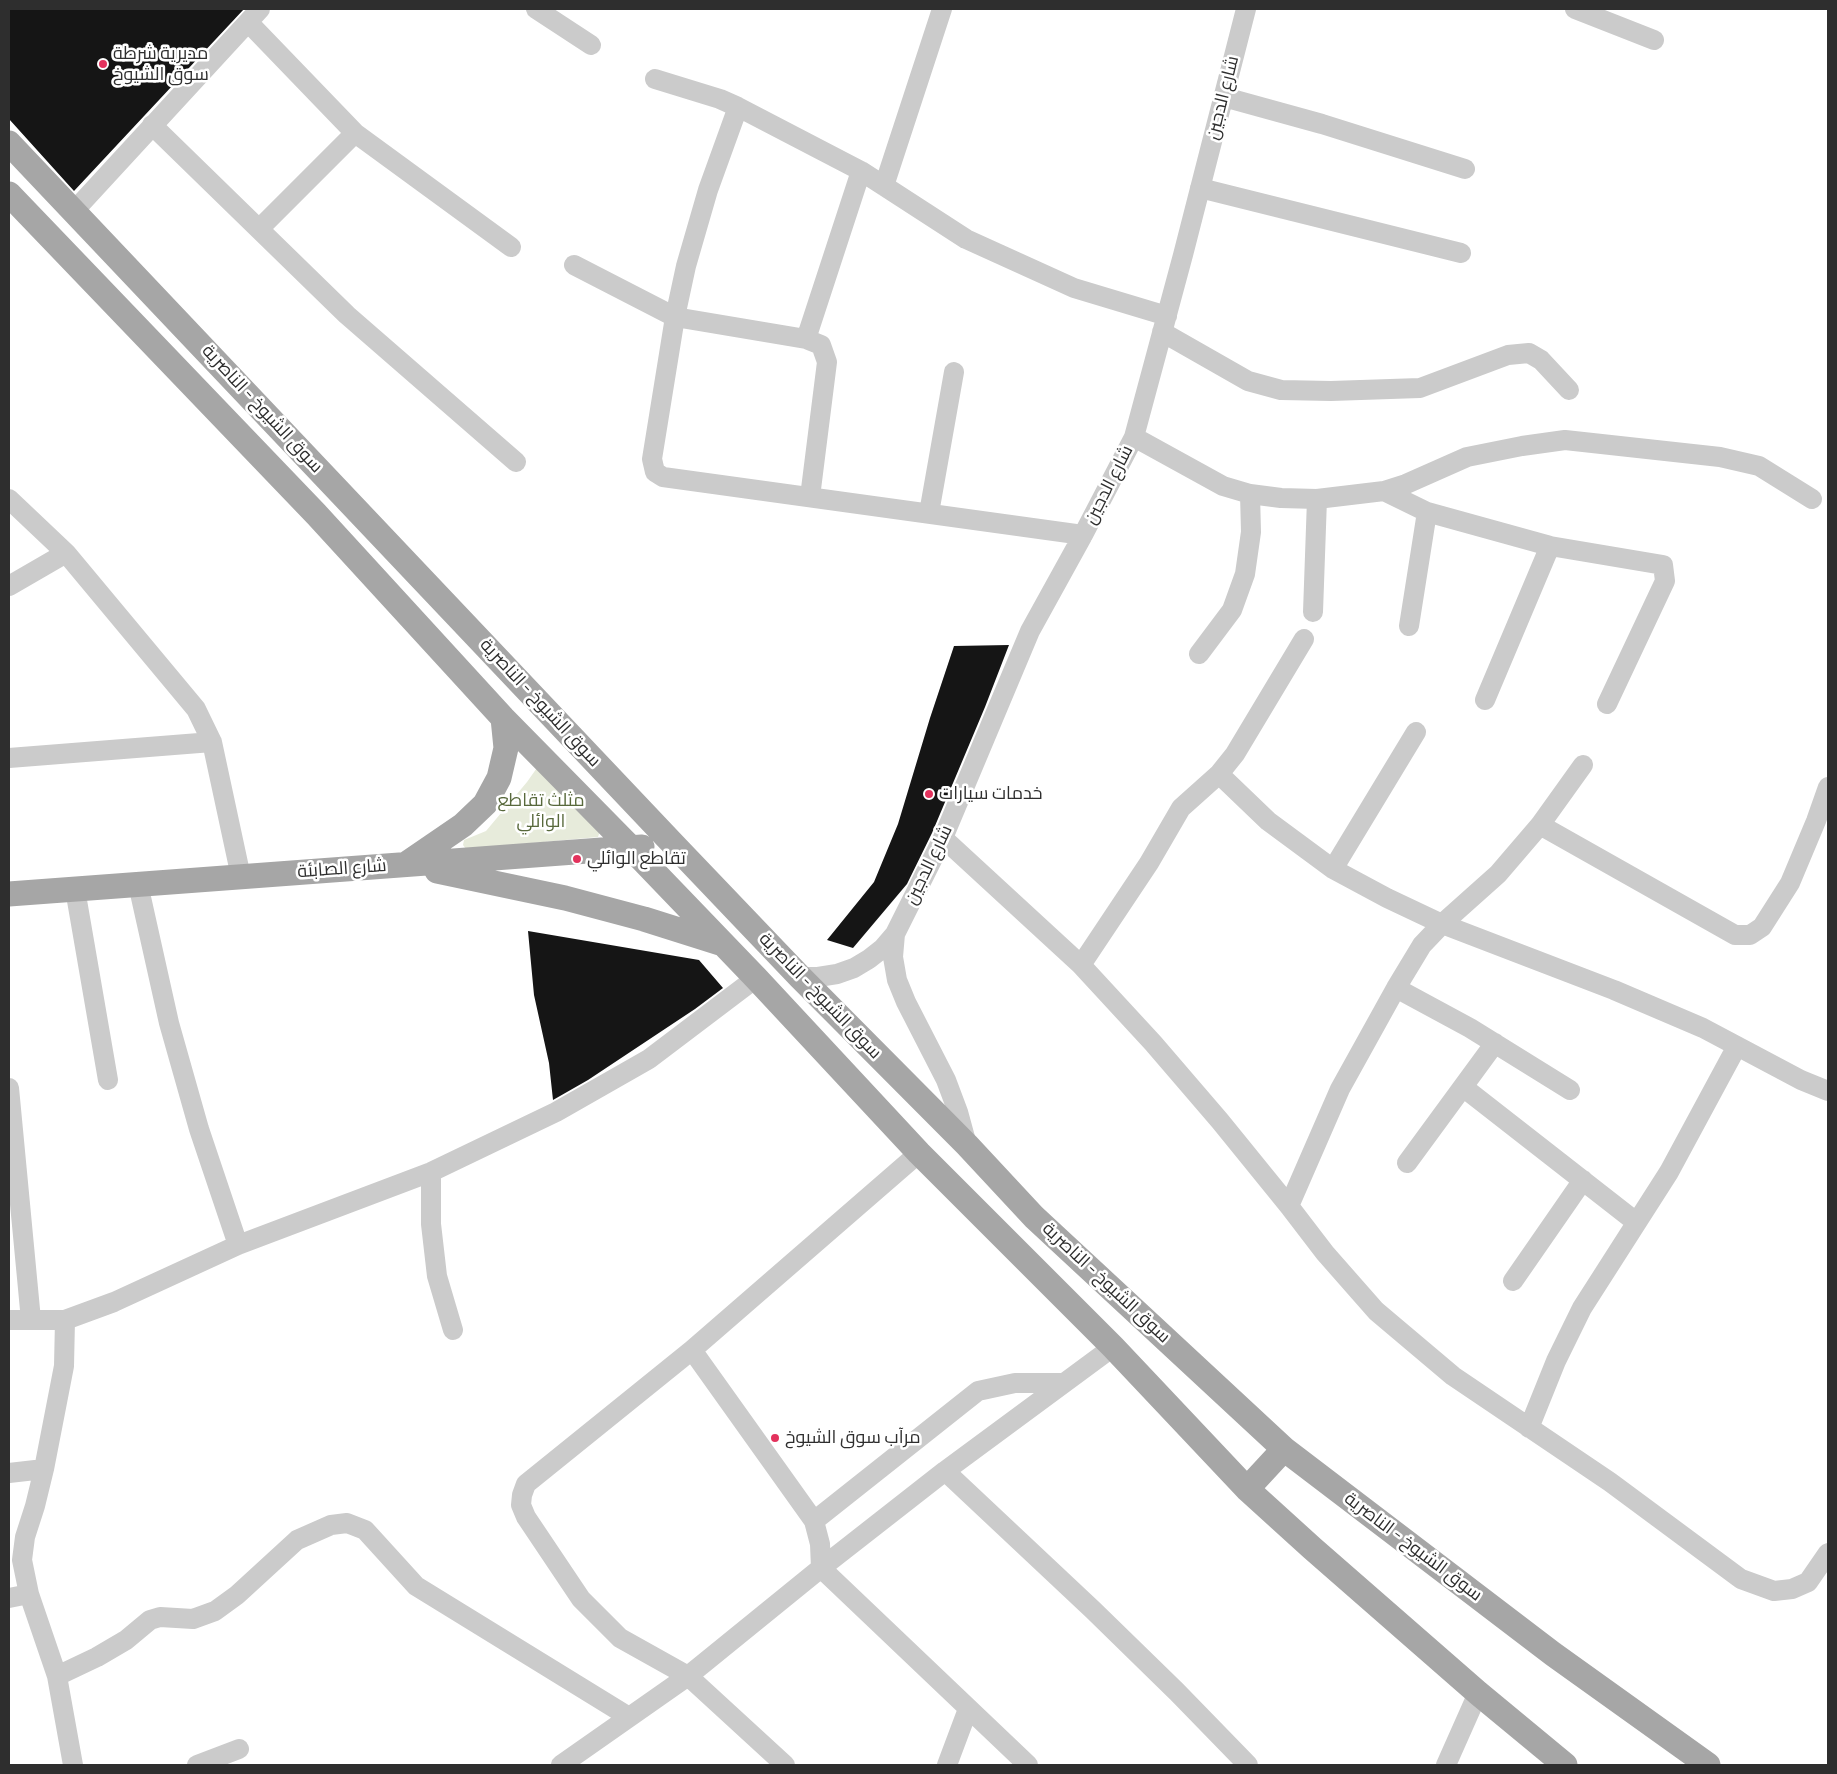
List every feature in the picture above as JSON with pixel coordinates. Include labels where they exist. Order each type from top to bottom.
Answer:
[{"type":"main road","name":"سوق الشيوخ - الناصرية","points":[[9,143],[674,845],[967,1145],[1034,1217],[1284,1449],[1553,1654],[1708,1765]]},
{"type":"main road","name":"سوق الشيوخ - الناصرية","points":[[9,194],[316,514],[503,718],[756,978],[919,1153],[1113,1347],[1247,1488],[1312,1548],[1478,1693],[1565,1765]]},
{"type":"main road","points":[[405,865],[463,826],[485,804],[500,778],[506,748],[503,718]]},
{"type":"main road","name":"شارع الصابئة","points":[[9,894],[674,845]]},
{"type":"main road","points":[[405,865],[565,898],[644,919],[722,943]]},
{"type":"main road","points":[[1247,1488],[1284,1449]]},
{"type":"street","points":[[536,9],[591,45]]},
{"type":"street","points":[[884,186],[942,9]]},
{"type":"street","name":"شارع الدجين","points":[[800,976],[818,977],[854,968],[870,960],[895,934],[943,838],[1030,631],[1083,536],[1134,437],[1246,9]]},
{"type":"street","points":[[1575,9],[1654,40]]},
{"type":"street","points":[[74,211],[254,15],[355,133],[511,247]]},
{"type":"street","points":[[655,79],[720,100],[738,108],[861,171],[966,239],[1074,288],[1165,324],[1248,381],[1281,390],[1331,391],[1420,388],[1508,355],[1529,353],[1541,360],[1569,390]]},
{"type":"street","points":[[1224,97],[1322,124],[1465,169]]},
{"type":"street","points":[[738,108],[708,190],[686,266],[675,317],[652,459],[655,472],[663,478],[1083,536]]},
{"type":"street","points":[[152,125],[354,321],[516,462]]},
{"type":"street","points":[[260,228],[355,133]]},
{"type":"street","points":[[806,339],[861,171]]},
{"type":"street","points":[[1200,188],[1461,253]]},
{"type":"street","points":[[574,265],[675,317],[806,339],[822,345],[827,362],[810,497]]},
{"type":"street","points":[[929,514],[954,372]]},
{"type":"street","points":[[1134,437],[1223,486],[1250,494],[1317,499],[1384,492],[1467,457],[1565,440],[1720,457],[1759,466],[1812,499]]},
{"type":"street","points":[[1384,492],[1427,512],[1550,546],[1663,565],[1665,581],[1607,704]]},
{"type":"street","points":[[1199,654],[1232,610],[1245,574],[1251,532],[1250,494]]},
{"type":"street","points":[[9,499],[66,553],[196,709],[212,742],[241,877]]},
{"type":"street","points":[[1313,612],[1317,499]]},
{"type":"street","points":[[1409,626],[1427,512]]},
{"type":"street","points":[[1485,700],[1550,546]]},
{"type":"street","points":[[9,586],[66,553]]},
{"type":"street","points":[[1081,966],[1149,863],[1181,808],[1220,774],[1235,754],[1304,639]]},
{"type":"street","points":[[1333,869],[1416,732]]},
{"type":"street","points":[[9,758],[212,742]]},
{"type":"street","points":[[1289,1206],[1340,1089],[1422,945],[1442,924],[1498,874],[1540,825],[1583,765]]},
{"type":"street","points":[[1220,774],[1268,821],[1333,869],[1387,898],[1442,924],[1614,990],[1703,1028],[1801,1080],[1828,1090]]},
{"type":"street","points":[[1540,825],[1735,934],[1750,934],[1762,928],[1822,826],[1828,786]]},
{"type":"street","points":[[943,838],[1081,966],[1153,1043],[1220,1121],[1325,1253],[1376,1311],[1453,1376],[1610,1482],[1741,1579],[1774,1591],[1792,1589],[1808,1582],[1828,1553]]},
{"type":"street","points":[[138,884],[168,1023],[199,1129],[238,1245]]},
{"type":"street","points":[[75,889],[108,1080]]},
{"type":"street","name":"شارع الدجين","points":[[895,934],[893,957],[897,980],[906,1002],[946,1080],[958,1112],[967,1145]]},
{"type":"street","points":[[9,1320],[64,1320],[114,1302],[238,1245],[431,1172],[556,1112],[649,1059],[756,978]]},
{"type":"street","points":[[1396,988],[1495,1043],[1570,1090]]},
{"type":"street","points":[[1407,1163],[1495,1043]]},
{"type":"street","points":[[1529,1428],[1556,1361],[1582,1308],[1669,1172],[1737,1046]]},
{"type":"street","points":[[1462,1087],[1636,1222]]},
{"type":"street","points":[[9,1088],[10,1122],[30,1320]]},
{"type":"street","points":[[785,1765],[688,1676],[620,1638],[581,1598],[526,1517],[521,1505],[522,1495],[526,1484],[692,1350],[919,1153]]},
{"type":"street","points":[[431,1172],[430,1224],[437,1276],[453,1330]]},
{"type":"street","points":[[1512,1280],[1583,1180]]},
{"type":"street","points":[[64,1320],[64,1366],[44,1470],[25,1537],[22,1560],[29,1594],[57,1676],[73,1765]]},
{"type":"street","points":[[568,1763],[688,1676],[821,1568],[946,1471],[1113,1347]]},
{"type":"street","points":[[692,1350],[814,1521],[820,1544],[821,1568],[1028,1765]]},
{"type":"street","points":[[814,1521],[978,1391],[1015,1383],[1064,1383]]},
{"type":"street","points":[[9,1473],[44,1470]]},
{"type":"street","points":[[946,1471],[1093,1610],[1248,1765]]},
{"type":"street","points":[[57,1676],[119,1644],[150,1620],[160,1617],[193,1619],[215,1611],[237,1596],[297,1540],[331,1525],[347,1523],[365,1530],[416,1586],[629,1717]]},
{"type":"street","points":[[9,1598],[29,1594]]},
{"type":"street","points":[[1446,1765],[1478,1693]]},
{"type":"street","points":[[947,1765],[968,1709]]},
{"type":"street","points":[[196,1765],[240,1749]]},
{"type":"green space","name":"مثلث تقاطع الوائلي","points":[[539,765],[600,831],[598,837],[466,849],[463,845],[464,840],[486,831]]},
{"type":"building","name":"مديرية شرطة سوق الشيوخ","points":[[9,9],[244,9],[74,191],[9,119]]},
{"type":"building","name":"خدمات سيارات","points":[[1009,645],[932,833],[907,884],[853,948],[827,940],[874,882],[898,824],[954,646]]},
{"type":"building","points":[[528,931],[699,960],[723,988],[695,1009],[588,1080],[553,1100],[549,1063],[534,995]]},
{"type":"place","name":"مديرية شرطة سوق الشيوخ","points":[[103,64]]},
{"type":"place","name":"خدمات سيارات","points":[[929,794]]},
{"type":"place","name":"تقاطع الوائلي","points":[[577,859]]},
{"type":"place","name":"مرآب سوق الشيوخ","points":[[775,1438]]}]
